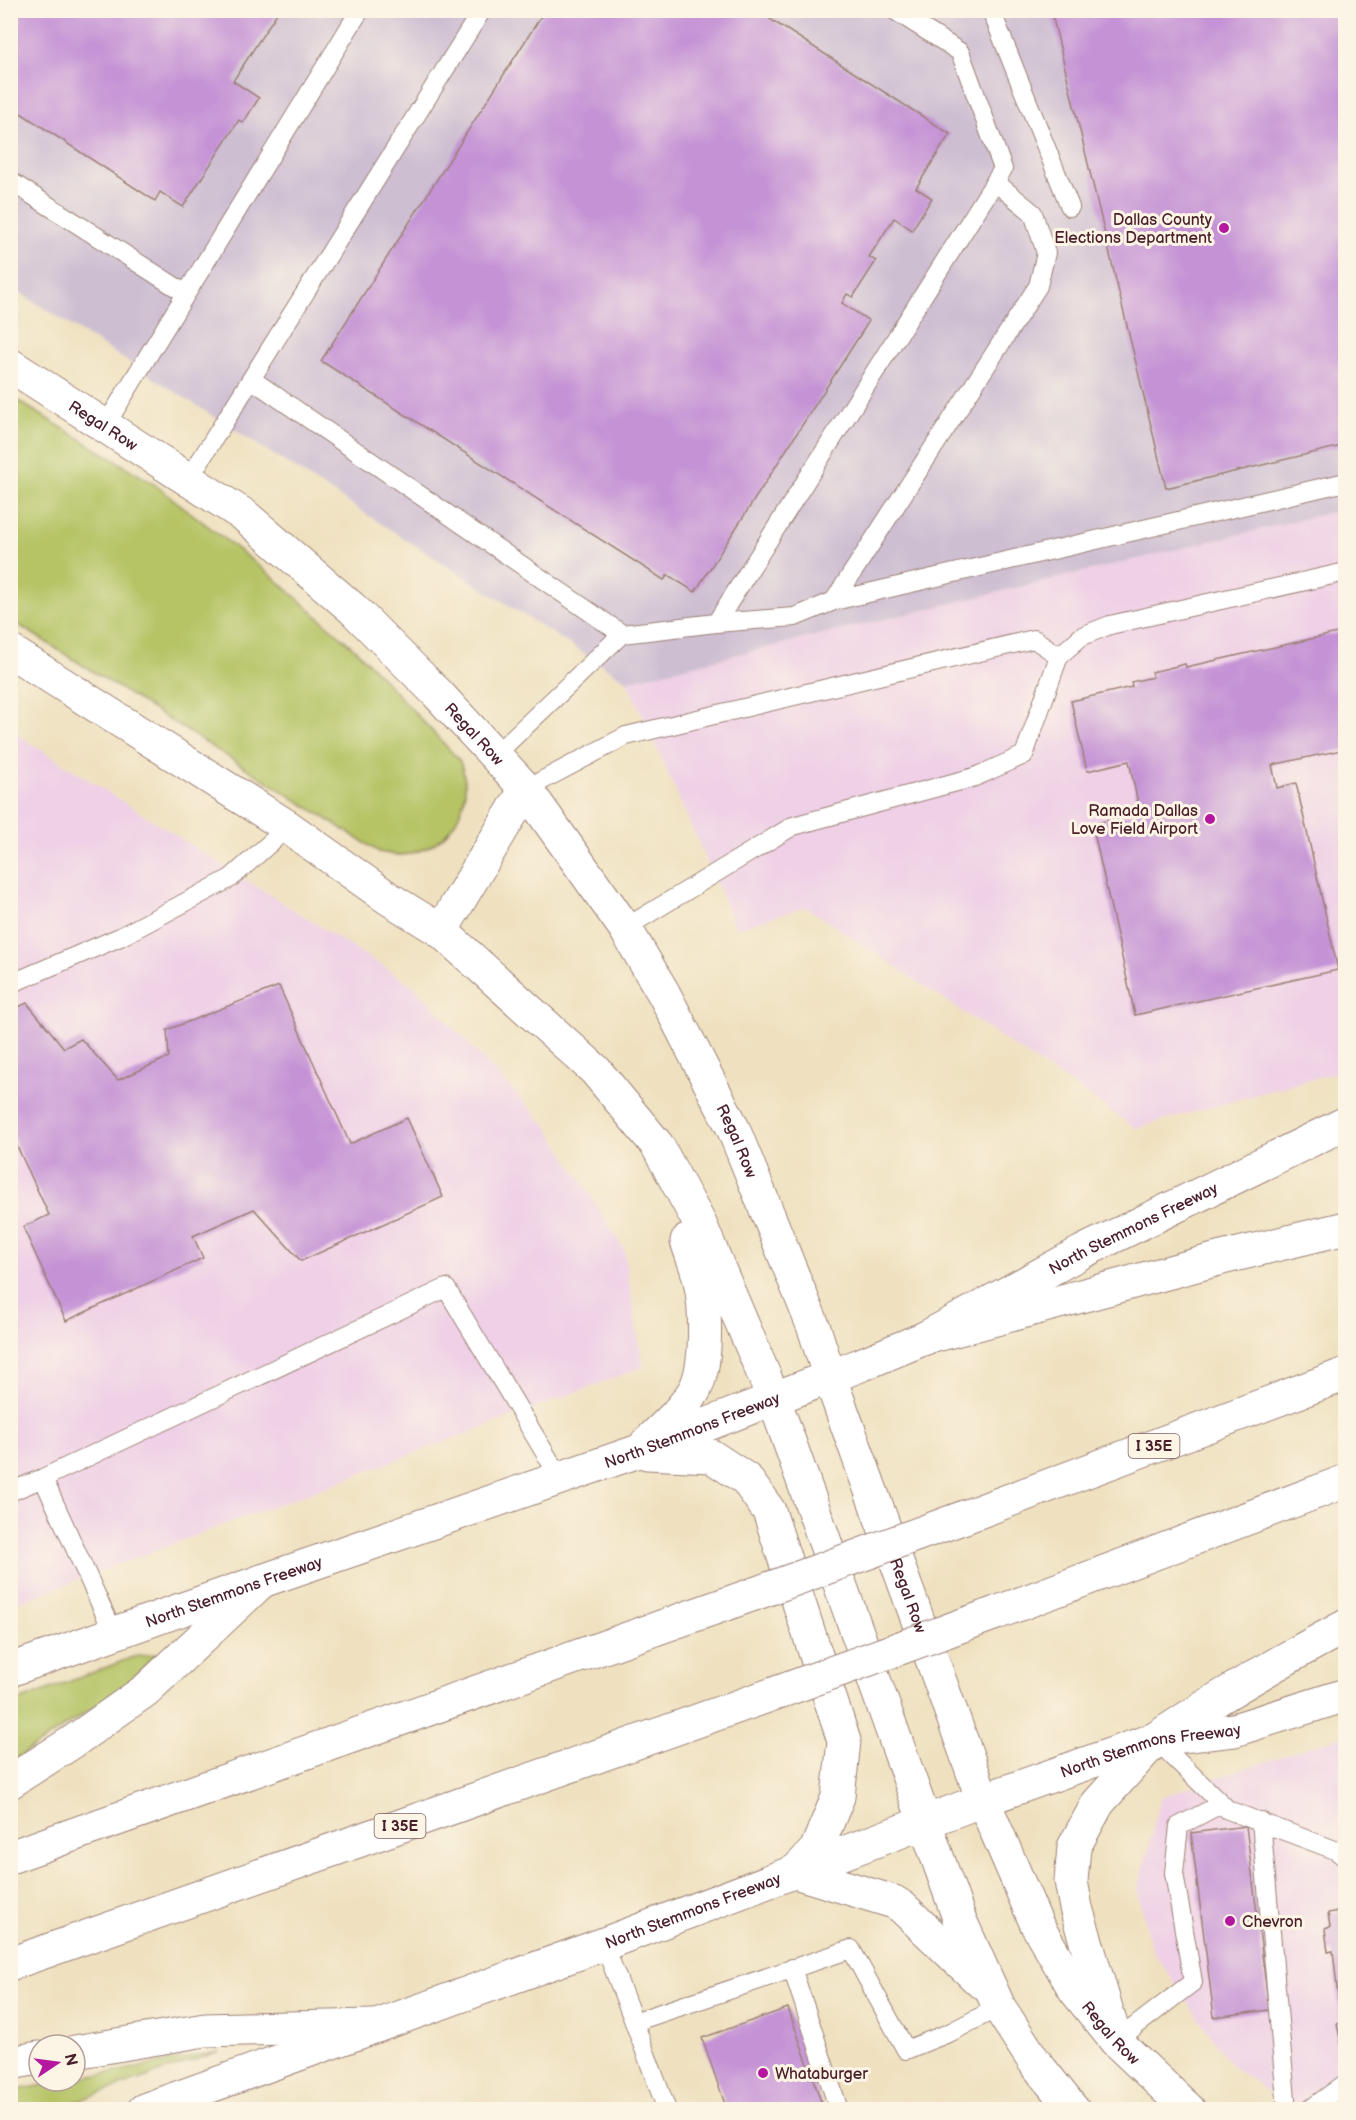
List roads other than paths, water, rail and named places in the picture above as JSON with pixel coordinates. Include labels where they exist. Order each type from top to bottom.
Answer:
[{"type":"main road","name":"Regal Row","points":[[10,365],[245,516],[353,609],[438,694],[526,789],[625,928],[664,994],[733,1128],[811,1320],[982,1800],[1037,1925],[1075,1990],[1116,2041],[1189,2109]]},
{"type":"main road","points":[[10,651],[288,827],[388,898],[441,931],[595,1070],[657,1145],[700,1224],[774,1399],[959,1918],[995,1999],[1034,2061],[1073,2109]]},
{"type":"main road","points":[[441,931],[526,789]]},
{"type":"main road","name":"North Stemmons Freeway","points":[[10,1670],[636,1452],[830,1377],[925,1338],[1083,1252],[1346,1123]]},
{"type":"main road","points":[[636,1452],[676,1416],[695,1389],[703,1360],[705,1325],[700,1281],[657,1145]]},
{"type":"main road","points":[[925,1338],[1222,1258],[1346,1228]]},
{"type":"main road","name":"I 35E","points":[[10,1857],[757,1593],[1346,1374]]},
{"type":"main road","points":[[636,1452],[711,1456],[746,1479],[770,1511],[844,1741],[838,1797],[816,1850],[795,1872],[894,1902],[902,1907],[995,1999]]},
{"type":"main road","name":"I 35E","points":[[10,1964],[790,1688],[1346,1481]]},
{"type":"main road","points":[[10,1782],[74,1741],[146,1690],[262,1581]]},
{"type":"main road","points":[[1116,2041],[1076,1908],[1071,1881],[1074,1847],[1098,1803],[1155,1739],[1241,1683],[1346,1626]]},
{"type":"main road","name":"North Stemmons Freeway","points":[[144,2109],[604,1944],[982,1800],[1155,1739],[1234,1730],[1346,1695]]},
{"type":"main road","points":[[87,2050],[205,2030],[372,2026]]},
{"type":"main road","points":[[10,2063],[27,2060]]},
{"type":"lane","points":[[105,426],[360,10]]},
{"type":"lane","points":[[188,480],[482,10]]},
{"type":"lane","points":[[716,623],[1003,169],[960,52],[894,10]]},
{"type":"lane","points":[[991,10],[1070,207]]},
{"type":"lane","points":[[10,181],[186,293]]},
{"type":"lane","points":[[834,601],[1038,286],[1046,253],[1033,213],[995,182]]},
{"type":"lane","points":[[251,379],[622,634]]},
{"type":"lane","points":[[495,755],[622,634],[795,617],[834,601],[1346,482]]},
{"type":"lane","points":[[625,928],[793,826],[975,777],[1024,755],[1059,656],[1082,636],[1110,625],[1346,572]]},
{"type":"lane","points":[[526,789],[626,736],[1034,639],[1059,656]]},
{"type":"lane","points":[[10,984],[120,937],[231,878],[288,827]]},
{"type":"lane","points":[[10,1492],[446,1288],[560,1478]]},
{"type":"lane","points":[[43,1478],[114,1634]]},
{"type":"lane","points":[[1155,1739],[1228,1810],[1335,1850],[1346,1858]]},
{"type":"lane","points":[[1116,2041],[1193,1982],[1173,1872],[1179,1826],[1221,1804]]},
{"type":"lane","points":[[1261,1821],[1287,2109]]},
{"type":"lane","points":[[604,1944],[667,2109]]},
{"type":"lane","points":[[634,2022],[851,1949],[906,2050],[951,2032],[995,1999]]},
{"type":"lane","points":[[792,1968],[839,2109]]},
{"type":"lane","points":[[1309,2109],[1346,2083]]},
{"type":"place","name":"Dallas County Elections Department","points":[[1224,228]]},
{"type":"place","name":"Ramada Dallas Love Field Airport","points":[[1210,819]]},
{"type":"place","name":"Chevron","points":[[1230,1921]]},
{"type":"place","name":"Whataburger","points":[[763,2073]]}]
